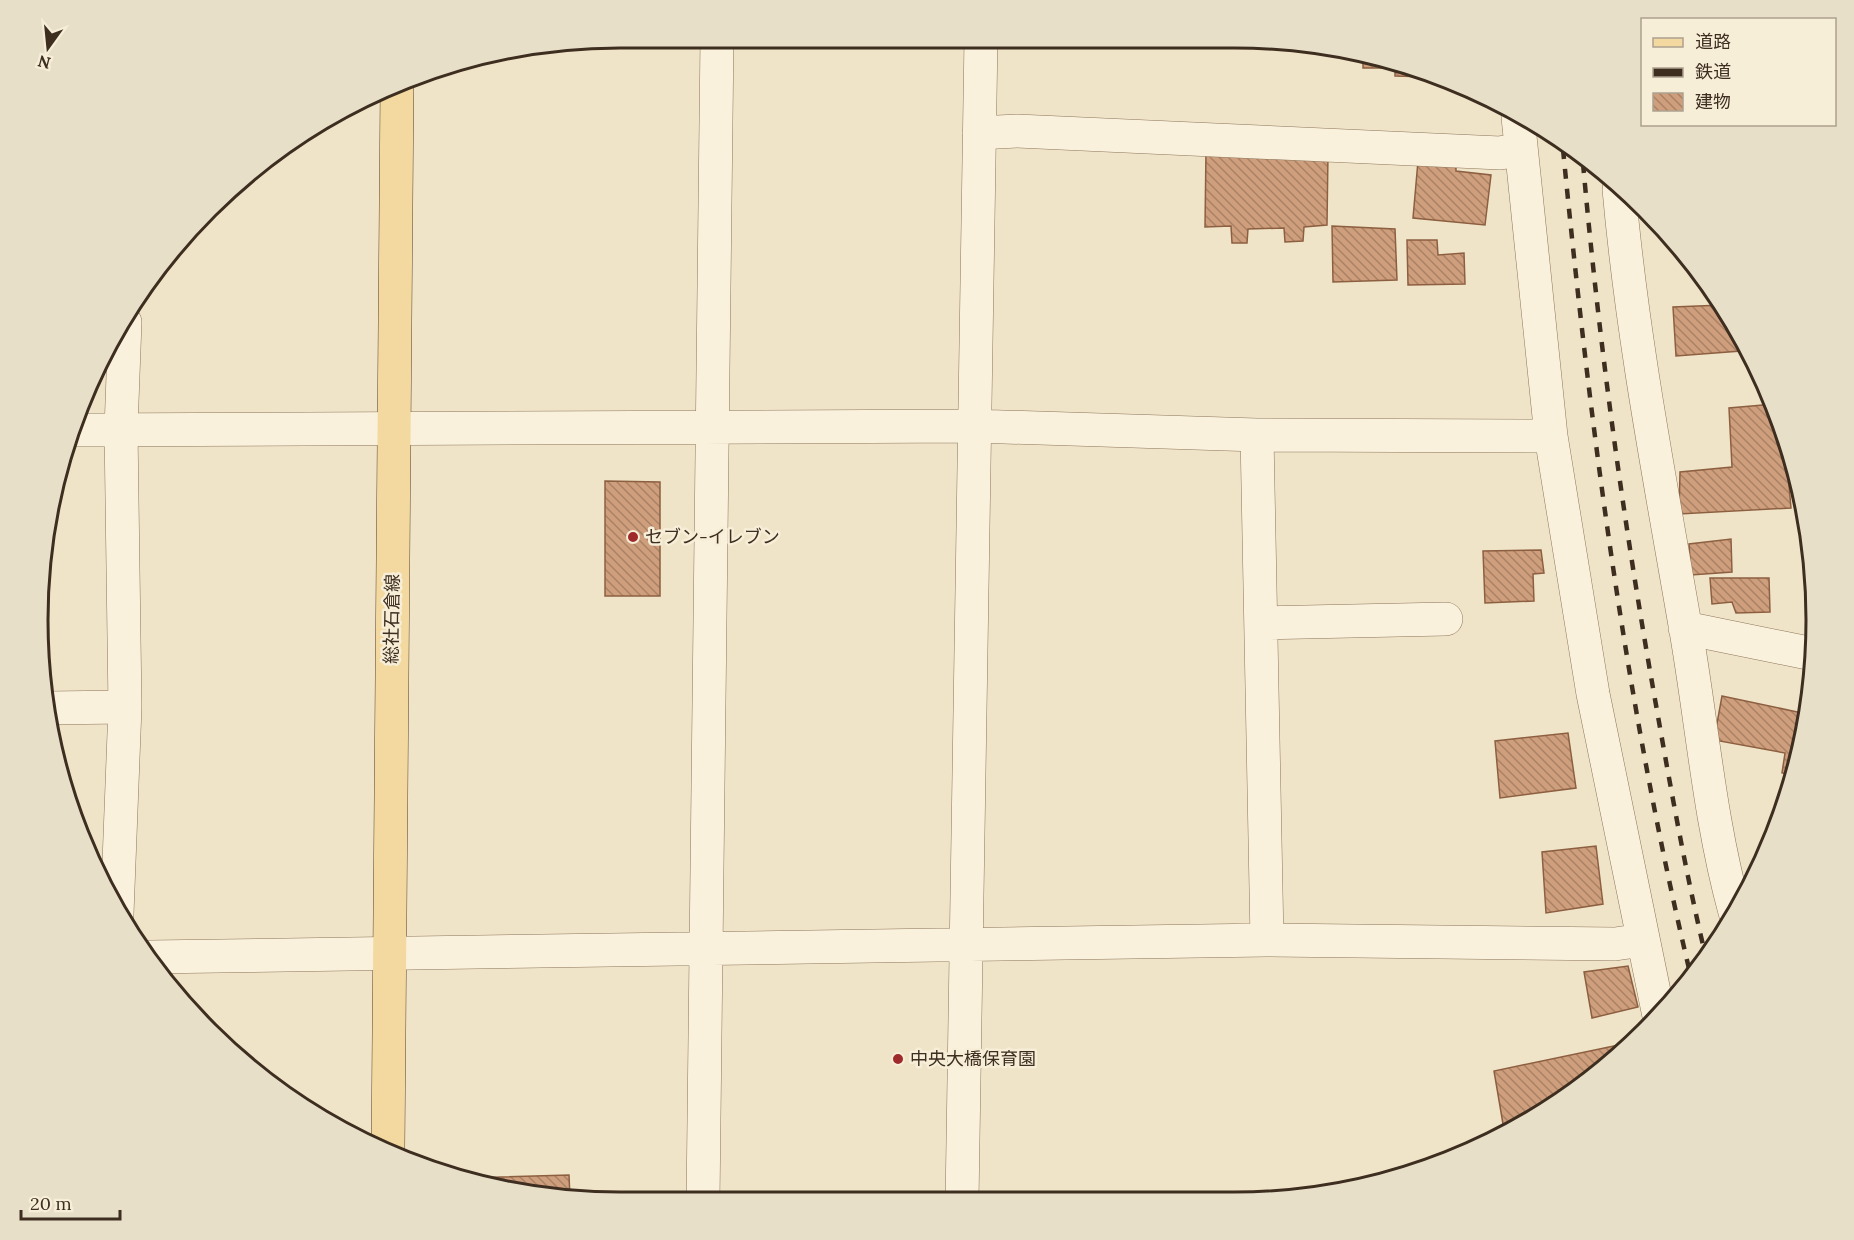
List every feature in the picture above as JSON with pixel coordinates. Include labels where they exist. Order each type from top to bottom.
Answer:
[{"type":"main road","name":"総社石倉線","points":[[388,1142],[397,94]]},
{"type":"street","points":[[703,1192],[717,48]]},
{"type":"street","points":[[962,1192],[981,48]]},
{"type":"street","points":[[1519,124],[1551,436],[1593,694],[1657,1005]]},
{"type":"street","points":[[979,133],[1017,131],[1500,153],[1521,149]]},
{"type":"street","points":[[1620,198],[1627,285],[1686,628],[1715,832],[1733,899]]},
{"type":"street","points":[[118,893],[125,707],[121,429],[125,335]]},
{"type":"street","points":[[80,430],[974,426],[1257,435],[1551,436]]},
{"type":"street","points":[[1257,435],[1267,940]]},
{"type":"street","points":[[1262,623],[1446,620]]},
{"type":"street","points":[[1686,628],[1805,652]]},
{"type":"street","points":[[55,708],[125,707]]},
{"type":"street","points":[[158,957],[1267,940],[1615,944],[1643,940]]},
{"type":"building","points":[[1363,63],[1385,68],[1363,68]]},
{"type":"building","points":[[1395,71],[1413,77],[1395,76]]},
{"type":"building","points":[[1206,151],[1328,154],[1327,225],[1304,227],[1303,241],[1285,242],[1284,228],[1248,229],[1247,243],[1232,243],[1231,226],[1205,227]]},
{"type":"building","points":[[1418,161],[1456,165],[1456,171],[1491,175],[1485,225],[1413,218]]},
{"type":"building","points":[[1332,226],[1395,229],[1397,280],[1333,282]]},
{"type":"building","points":[[1407,240],[1437,240],[1438,255],[1464,253],[1465,284],[1408,285]]},
{"type":"building","points":[[1712,305],[1738,351],[1676,356],[1673,307]]},
{"type":"building","points":[[1764,405],[1787,472],[1791,508],[1679,514],[1680,472],[1732,467],[1729,408]]},
{"type":"building","points":[[605,481],[660,482],[660,596],[605,596]]},
{"type":"building","points":[[1731,539],[1732,572],[1691,575],[1689,544]]},
{"type":"building","points":[[1541,550],[1544,573],[1533,574],[1534,601],[1485,603],[1483,551]]},
{"type":"building","points":[[1710,578],[1769,578],[1770,612],[1736,613],[1732,602],[1712,604]]},
{"type":"building","points":[[1722,696],[1798,712],[1785,774],[1782,773],[1785,753],[1714,740]]},
{"type":"building","points":[[1568,733],[1576,788],[1500,798],[1495,741]]},
{"type":"building","points":[[1596,846],[1603,904],[1546,913],[1542,852]]},
{"type":"building","points":[[1628,966],[1638,1007],[1592,1018],[1584,972]]},
{"type":"building","points":[[1616,1046],[1552,1096],[1503,1124],[1494,1071]]},
{"type":"building","points":[[569,1175],[570,1190],[545,1187],[491,1177]]},
{"type":"railway","points":[[1563,152],[1598,461],[1629,669],[1647,772],[1689,967]]},
{"type":"railway","points":[[1583,167],[1613,435],[1633,570],[1673,800],[1704,947]]},
{"type":"place","name":"セブン-イレブン","points":[[633,537]]},
{"type":"place","name":"中央大橋保育園","points":[[898,1059]]}]
